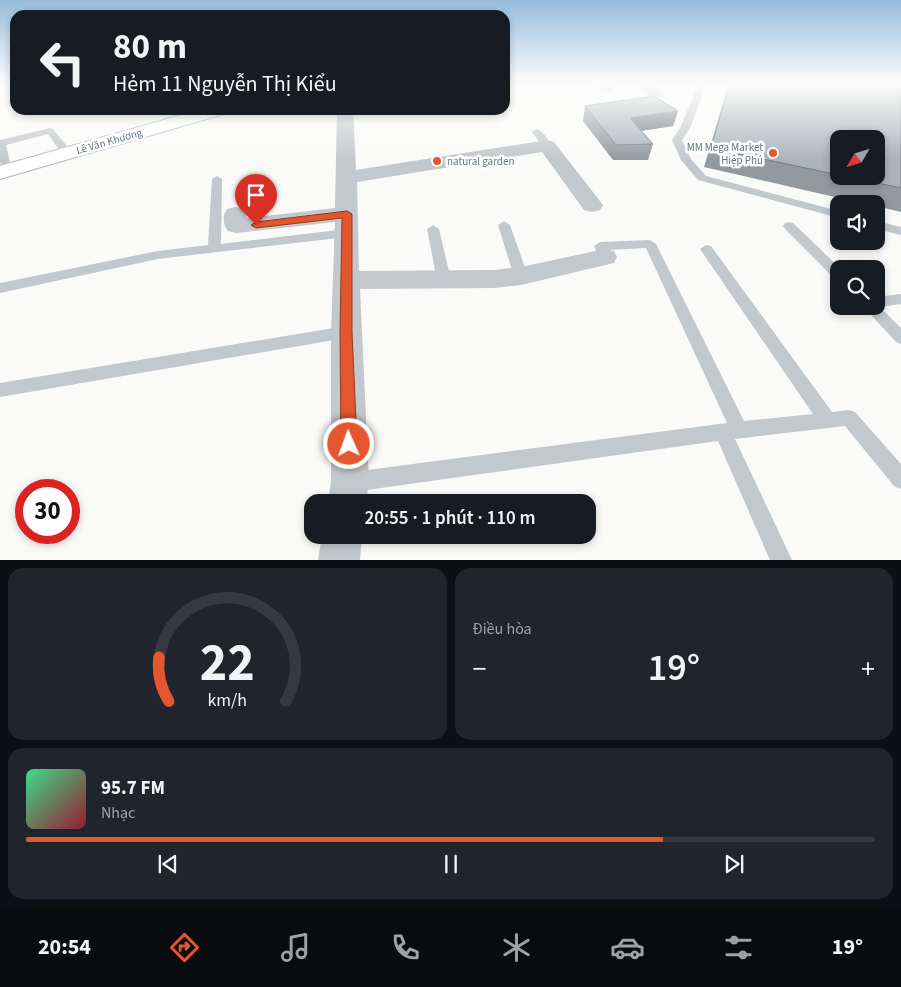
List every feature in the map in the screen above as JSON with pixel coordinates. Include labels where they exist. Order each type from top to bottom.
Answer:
[{"type":"main road","name":"Lê Văn Khương","points":[[3,172],[195,115]]},
{"type":"street","points":[[345,115],[348,492]]},
{"type":"street","points":[[346,178],[542,139],[592,206]]},
{"type":"street","points":[[235,214],[236,226],[347,223]]},
{"type":"street","points":[[346,280],[494,279],[521,276],[605,257]]},
{"type":"street","points":[[339,560],[341,544]]},
{"type":"lane","points":[[693,109],[685,128],[677,140],[686,160],[702,178],[830,213]]},
{"type":"lane","points":[[3,172],[1,143],[50,131],[67,153]]},
{"type":"lane","points":[[214,248],[217,179]]},
{"type":"lane","points":[[0,288],[158,255],[214,248],[347,223]]},
{"type":"lane","points":[[504,225],[521,276]]},
{"type":"lane","points":[[789,226],[830,266]]},
{"type":"lane","points":[[885,227],[901,231]]},
{"type":"lane","points":[[433,229],[444,280]]},
{"type":"lane","points":[[605,257],[600,246],[650,244],[731,431],[781,560]]},
{"type":"lane","points":[[706,249],[827,420]]},
{"type":"lane","points":[[885,301],[901,299]]},
{"type":"lane","points":[[879,315],[901,338]]},
{"type":"lane","points":[[0,390],[346,332]]},
{"type":"lane","points":[[348,492],[731,431],[849,418],[901,479]]},
{"type":"building","points":[[587,109],[675,109],[678,111],[630,118],[653,144],[616,145]]},
{"type":"building","points":[[722,109],[901,109],[901,188],[885,185],[885,130],[830,130],[830,173],[711,148]]},
{"type":"place","name":"MM Mega Market Hiệp Phú","points":[[773,153]]},
{"type":"place","name":"natural garden","points":[[437,161]]},
{"type":"route","points":[[256,225],[347,214],[346,332],[349,444]]}]
